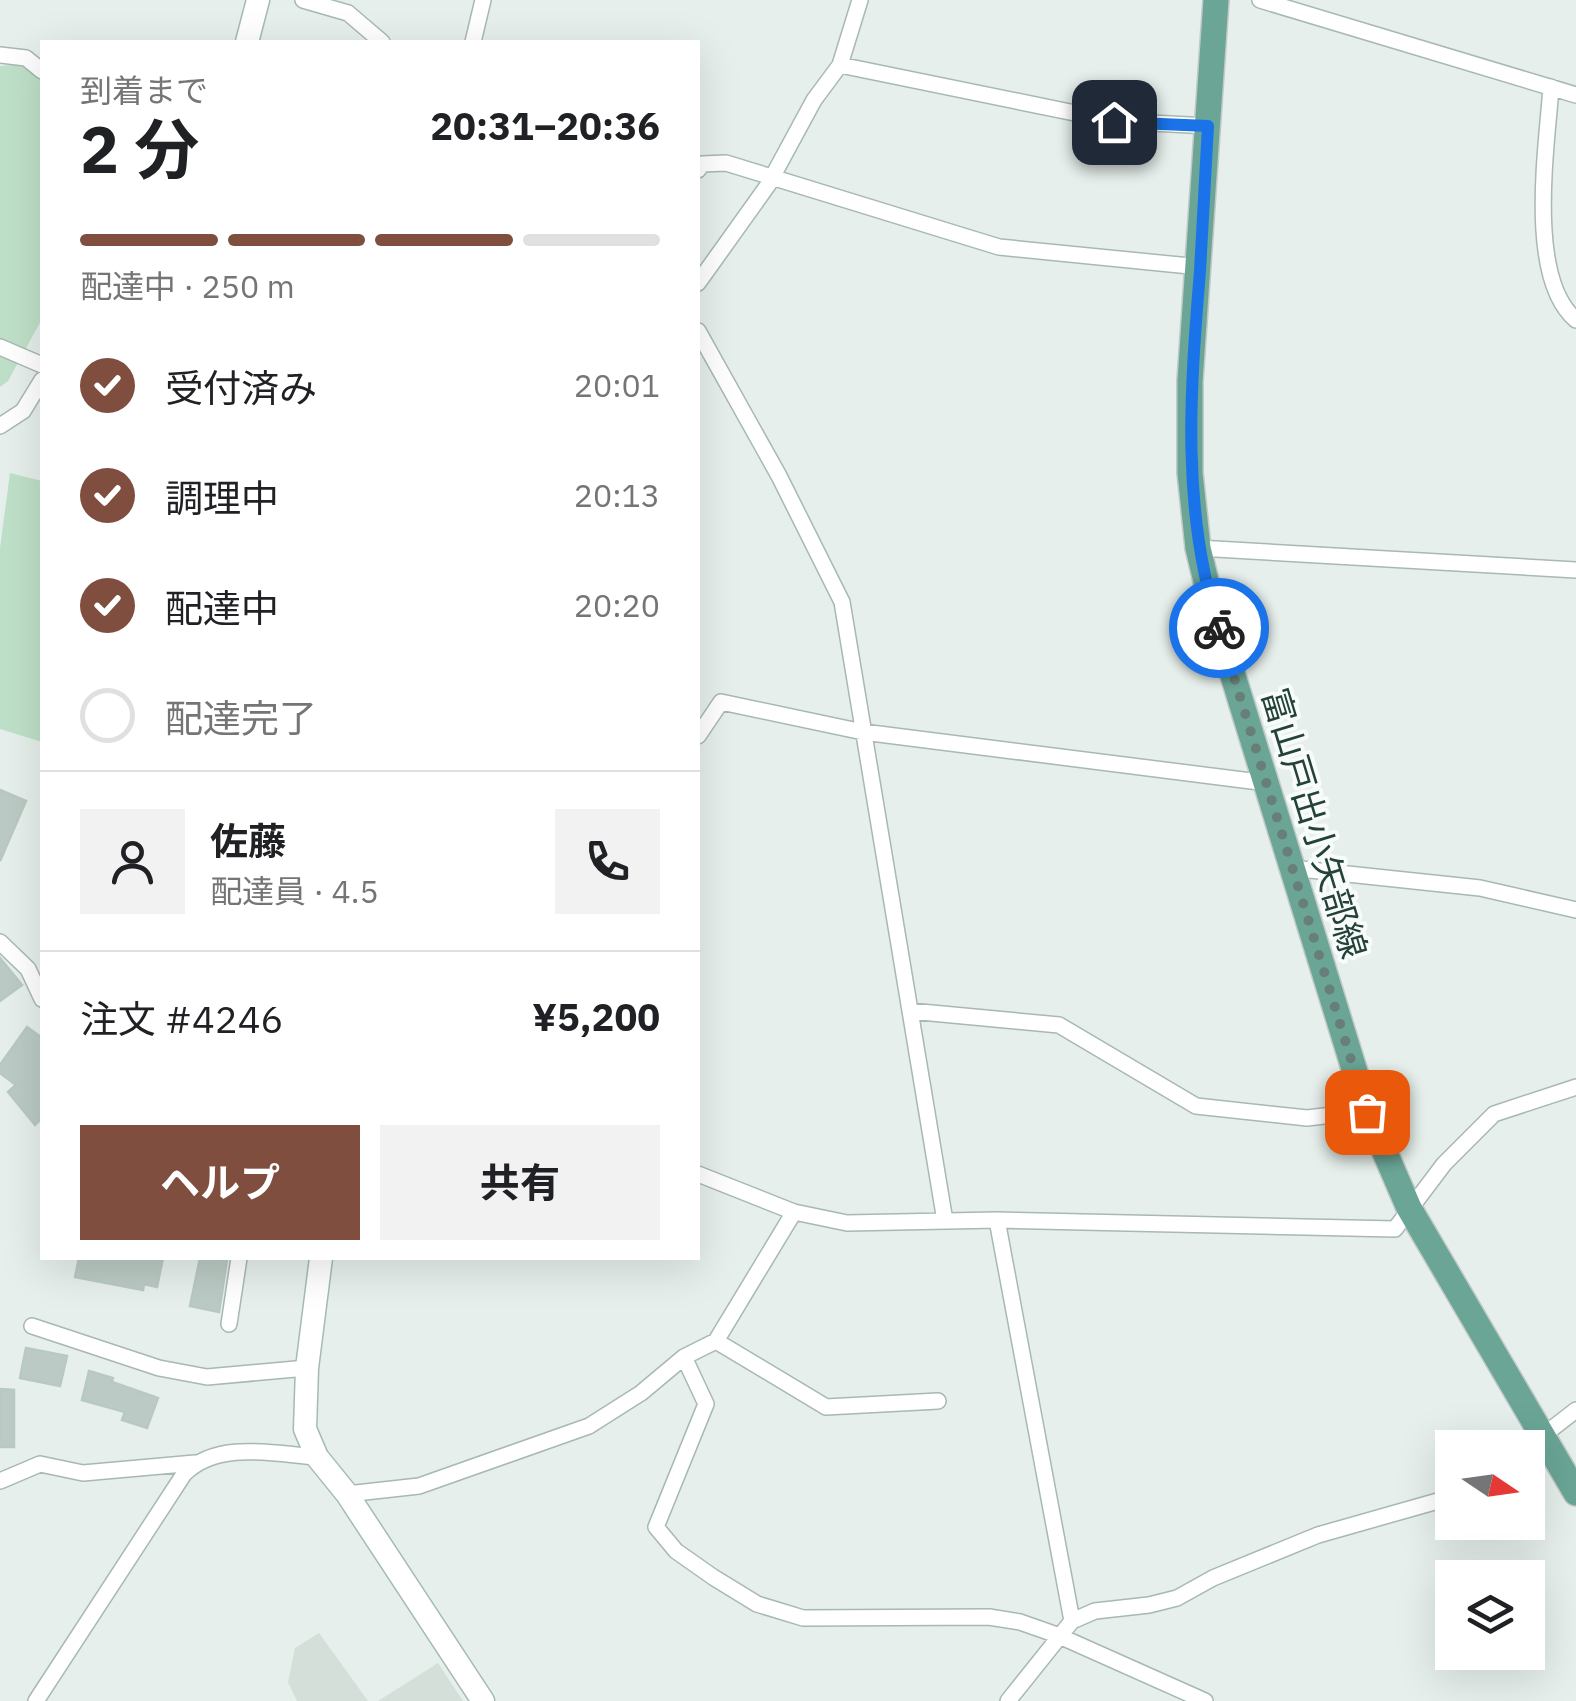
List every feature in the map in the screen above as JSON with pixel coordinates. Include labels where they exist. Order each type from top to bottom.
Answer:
[{"type":"main road","name":"富山戸出小矢部線","points":[[1216,0],[1190,399],[1190,472],[1198,548],[1290,868],[1367,1112],[1409,1208],[1529,1430]]},
{"type":"main road","name":"富山戸出小矢部線","points":[[1545,1453],[1576,1492]]},
{"type":"street","points":[[248,40],[258,0]]},
{"type":"street","points":[[303,0],[348,13],[380,40]]},
{"type":"street","points":[[473,40],[483,0]]},
{"type":"street","points":[[700,280],[772,177],[814,100],[840,65],[860,0]]},
{"type":"street","points":[[1260,0],[1576,95]]},
{"type":"street","points":[[0,56],[26,58],[40,69]]},
{"type":"street","points":[[840,65],[1114,122],[1208,126]]},
{"type":"street","points":[[1551,87],[1541,218],[1556,290],[1568,314],[1576,320]]},
{"type":"street","points":[[700,167],[726,163],[999,248],[1200,268]]},
{"type":"street","points":[[700,335],[779,476],[842,602],[945,1220]]},
{"type":"street","points":[[0,347],[40,365]]},
{"type":"street","points":[[0,426],[24,411],[40,383]]},
{"type":"street","points":[[1198,548],[1576,570]]},
{"type":"street","points":[[700,733],[721,702],[864,732],[1267,783]]},
{"type":"street","points":[[1290,868],[1480,888],[1576,910]]},
{"type":"street","points":[[0,942],[28,969],[40,995]]},
{"type":"street","points":[[910,1011],[1059,1025],[1196,1106],[1306,1118],[1367,1112]]},
{"type":"street","points":[[700,1175],[794,1212],[847,1223],[997,1220],[1395,1229],[1444,1164],[1494,1114],[1576,1088]]},
{"type":"street","points":[[347,1494],[419,1486],[590,1426],[641,1393],[684,1357],[716,1341],[794,1212]]},
{"type":"street","points":[[997,1220],[1072,1621]]},
{"type":"street","points":[[229,1324],[239,1260]]},
{"type":"street","points":[[321,1260],[305,1429],[317,1456],[347,1494],[483,1701]]},
{"type":"street","points":[[32,1326],[158,1368],[207,1377],[308,1368]]},
{"type":"street","points":[[716,1341],[826,1407],[938,1401]]},
{"type":"street","points":[[684,1357],[706,1404],[656,1527],[676,1551],[756,1604],[803,1618],[990,1617],[1020,1622],[1205,1701]]},
{"type":"street","points":[[1545,1435],[1576,1410]]},
{"type":"street","points":[[0,1481],[40,1464],[84,1473],[195,1463],[227,1452],[317,1456]]},
{"type":"street","points":[[36,1701],[184,1474],[195,1463]]},
{"type":"street","points":[[1008,1701],[1072,1621],[1095,1611],[1176,1598],[1213,1578],[1318,1535],[1435,1502]]},
{"type":"shaded area","points":[[319,1633],[368,1701],[297,1701],[288,1682],[295,1648]]},
{"type":"shaded area","points":[[438,1663],[463,1701],[378,1701]]},
{"type":"green space","points":[[25,64],[40,75],[40,323],[8,381],[0,387],[0,66]]},
{"type":"green space","points":[[10,473],[40,480],[40,741],[0,729],[0,548]]},
{"type":"building","points":[[0,790],[26,801],[0,861]]},
{"type":"building","points":[[0,958],[22,985],[0,1001]]},
{"type":"building","points":[[27,1027],[40,1037],[40,1120],[35,1125],[8,1092],[16,1085],[0,1073],[0,1065]]},
{"type":"building","points":[[79,1260],[163,1260],[157,1287],[144,1284],[143,1290],[75,1277]]},
{"type":"building","points":[[200,1260],[227,1260],[219,1312],[190,1306]]},
{"type":"building","points":[[26,1348],[67,1356],[60,1386],[20,1378]]},
{"type":"building","points":[[89,1371],[158,1398],[147,1428],[122,1420],[125,1412],[82,1400]]},
{"type":"building","points":[[0,1389],[14,1390],[14,1447],[0,1447]]},
{"type":"way so far","points":[[1219,628],[1367,1112]]},
{"type":"route","points":[[1114,122],[1208,126],[1190,381],[1190,472],[1198,548],[1219,628]]}]
